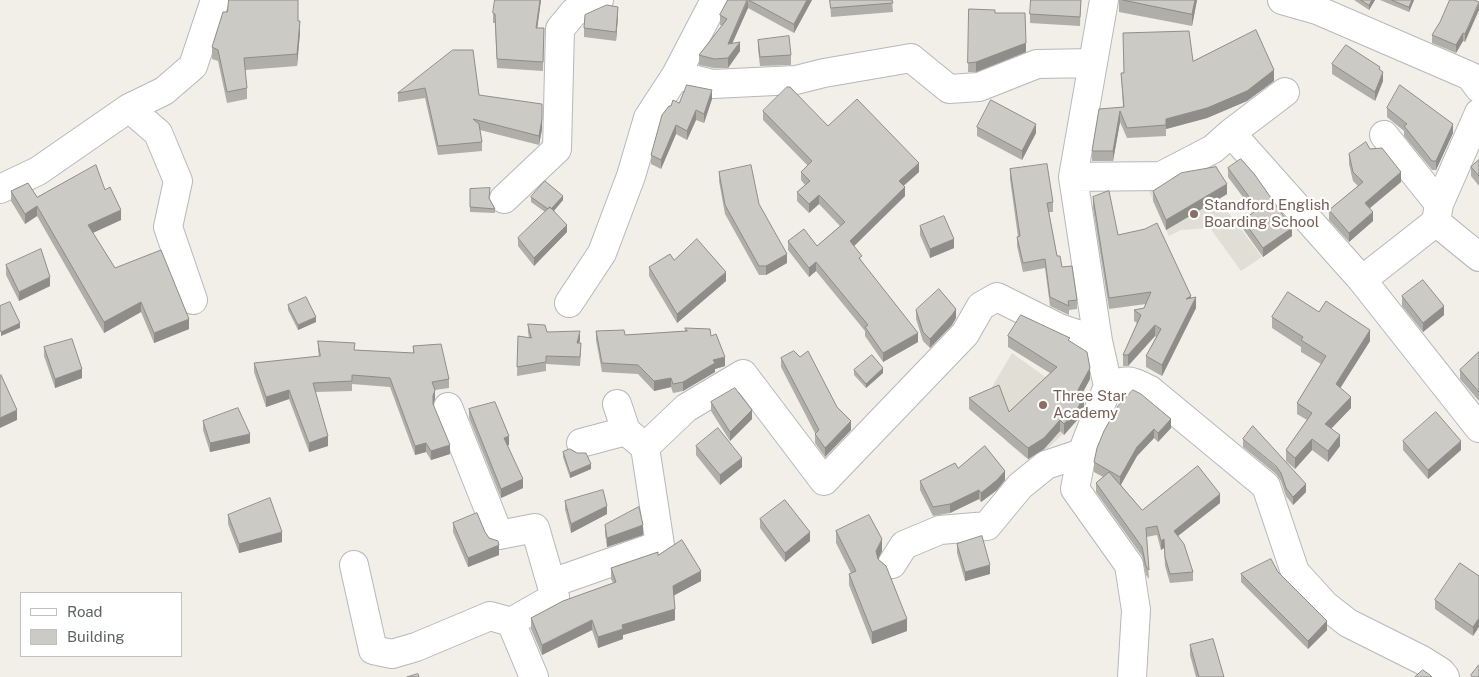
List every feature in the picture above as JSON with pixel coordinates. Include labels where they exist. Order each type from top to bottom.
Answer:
[{"type":"street","points":[[0,189],[38,171],[129,108],[164,90],[193,66],[216,0]]},
{"type":"street","points":[[504,199],[557,149],[560,29],[574,12],[595,4],[599,0]]},
{"type":"street","points":[[569,303],[602,253],[630,176],[648,118],[676,75],[715,0]]},
{"type":"street","points":[[1104,0],[1073,176],[1098,341],[1108,386],[1082,453],[1075,489],[1129,565],[1136,610],[1132,677]]},
{"type":"street","points":[[1282,0],[1317,10],[1470,76],[1479,88]]},
{"type":"street","points":[[676,75],[713,84],[796,80],[824,73],[911,58],[949,89],[979,87],[1037,64],[1093,63]]},
{"type":"street","points":[[1073,176],[1161,176],[1213,149],[1285,92]]},
{"type":"street","points":[[129,108],[158,133],[178,181],[168,227],[193,300]]},
{"type":"street","points":[[1362,280],[1438,213],[1477,125]]},
{"type":"street","points":[[1231,133],[1362,280],[1479,428]]},
{"type":"street","points":[[1384,135],[1438,213],[1479,257]]},
{"type":"street","points":[[581,443],[636,439],[743,374],[824,481],[966,334],[981,306],[997,298],[1059,328],[1098,341]]},
{"type":"street","points":[[1108,386],[1122,380],[1135,382],[1150,390],[1266,486],[1295,572],[1325,605],[1348,623],[1422,660],[1441,672],[1445,677]]},
{"type":"street","points":[[552,583],[660,545],[636,439],[617,404]]},
{"type":"street","points":[[354,565],[373,650],[392,654],[416,647],[490,616],[510,622],[555,597],[535,528],[500,535],[448,407]]},
{"type":"street","points":[[892,564],[904,545],[940,530],[987,526],[1020,486],[1046,465],[1082,453]]},
{"type":"street","points":[[510,622],[534,677]]},
{"type":"shaded area","name":"Standford English Boarding School","points":[[1212,161],[1217,166],[1227,194],[1219,200],[1262,257],[1241,271],[1210,228],[1181,230],[1169,236],[1148,189]]},
{"type":"shaded area","name":"Three Star Academy","points":[[1012,353],[1090,409],[1032,463],[1007,442],[998,427],[1001,401],[992,387]]},
{"type":"building","points":[[229,0],[298,0],[298,21],[300,21],[297,54],[244,58],[247,88],[227,92],[218,50],[212,47],[223,12],[227,12]]},
{"type":"building","points":[[495,0],[540,0],[536,28],[544,28],[543,62],[497,59],[495,14],[493,13]]},
{"type":"building","points":[[728,0],[747,0],[728,44],[740,42],[728,58],[714,59],[699,55],[727,19],[720,15]]},
{"type":"building","points":[[749,0],[807,0],[794,24]]},
{"type":"building","points":[[830,0],[892,0],[893,3],[831,8]]},
{"type":"building","points":[[1031,0],[1081,0],[1080,17],[1030,14]]},
{"type":"building","points":[[1123,0],[1195,0],[1192,14]]},
{"type":"building","points":[[1361,0],[1372,0],[1369,5]]},
{"type":"building","points":[[1392,0],[1412,0],[1409,7]]},
{"type":"building","points":[[1450,0],[1474,0],[1479,2],[1465,34],[1463,33],[1456,45],[1432,35]]},
{"type":"building","points":[[607,5],[618,7],[616,32],[584,28],[585,15]]},
{"type":"building","points":[[969,9],[995,10],[995,13],[1025,13],[1026,43],[976,62],[968,63]]},
{"type":"building","points":[[1256,30],[1274,70],[1247,91],[1207,108],[1166,119],[1166,125],[1127,128],[1120,111],[1113,151],[1092,151],[1099,109],[1124,107],[1121,73],[1124,73],[1123,33],[1189,31],[1193,61]]},
{"type":"building","points":[[789,36],[791,55],[760,57],[758,40]]},
{"type":"building","points":[[1346,45],[1380,67],[1379,69],[1383,72],[1375,92],[1332,64]]},
{"type":"building","points":[[453,50],[473,50],[479,95],[542,104],[539,136],[473,119],[479,124],[482,142],[438,146],[425,88],[398,93]]},
{"type":"building","points":[[687,85],[712,90],[704,114],[696,110],[687,131],[676,125],[661,160],[651,155],[662,115],[671,106],[673,100],[679,103]]},
{"type":"building","points":[[1400,85],[1453,124],[1436,161],[1432,161],[1404,126],[1407,124],[1387,108]]},
{"type":"building","points":[[787,87],[790,87],[828,126],[857,99],[919,163],[899,181],[905,187],[850,241],[862,256],[859,258],[918,333],[883,353],[865,327],[868,325],[816,262],[809,268],[788,241],[804,229],[817,246],[845,222],[819,195],[809,204],[797,192],[810,181],[801,172],[812,161],[763,111]]},
{"type":"building","points":[[991,100],[1036,124],[1022,151],[977,127]]},
{"type":"building","points":[[1366,142],[1370,149],[1382,148],[1401,172],[1365,203],[1373,212],[1349,233],[1329,210],[1363,182],[1353,172],[1349,154]]},
{"type":"building","points":[[1241,159],[1255,175],[1292,228],[1263,248],[1243,220],[1258,209],[1228,168]]},
{"type":"building","points":[[1479,160],[1479,176],[1471,167]]},
{"type":"building","points":[[1047,164],[1053,202],[1047,203],[1057,256],[1060,256],[1062,267],[1072,266],[1077,300],[1068,301],[1069,306],[1050,297],[1045,259],[1023,263],[1017,237],[1020,236],[1010,169]]},
{"type":"building","points":[[96,165],[105,190],[110,187],[121,210],[88,225],[115,268],[161,250],[189,319],[154,333],[141,302],[104,322],[37,206],[25,214],[11,191],[28,183],[37,197]]},
{"type":"building","points":[[751,165],[759,204],[787,254],[766,266],[759,266],[725,205],[719,172]]},
{"type":"building","points":[[1216,167],[1227,184],[1166,220],[1153,191],[1181,173]]},
{"type":"building","points":[[545,181],[563,196],[551,209],[550,207],[548,209],[531,197]]},
{"type":"building","points":[[490,188],[489,198],[495,209],[470,207],[470,189]]},
{"type":"building","points":[[1109,191],[1118,235],[1145,229],[1157,223],[1191,296],[1186,299],[1196,297],[1162,365],[1146,356],[1161,329],[1155,325],[1128,355],[1123,355],[1141,315],[1134,310],[1144,308],[1151,292],[1109,298],[1093,197]]},
{"type":"building","points":[[550,207],[567,225],[534,258],[518,238]]},
{"type":"building","points":[[944,216],[954,239],[930,249],[920,226]]},
{"type":"building","points":[[697,239],[726,272],[677,314],[649,267],[670,254],[674,260]]},
{"type":"building","points":[[41,249],[50,277],[19,292],[6,265]]},
{"type":"building","points":[[1423,280],[1444,306],[1423,323],[1402,296]]},
{"type":"building","points":[[939,289],[956,309],[930,339],[923,332],[916,310]]},
{"type":"building","points":[[1288,292],[1319,312],[1326,301],[1370,330],[1336,384],[1351,397],[1325,424],[1340,435],[1328,451],[1312,439],[1295,458],[1286,450],[1312,413],[1297,403],[1326,356],[1301,340],[1303,337],[1272,317]]},
{"type":"building","points":[[306,297],[316,317],[298,325],[288,305]]},
{"type":"building","points":[[10,302],[20,323],[1,332],[0,306]]},
{"type":"building","points":[[1021,315],[1070,338],[1068,340],[1087,352],[1090,368],[1078,390],[1084,395],[1078,408],[1064,424],[1060,420],[1044,438],[1028,448],[969,398],[999,385],[1009,412],[1057,367],[1008,336]]},
{"type":"building","points":[[528,324],[545,325],[547,332],[580,331],[577,343],[581,343],[580,357],[546,356],[546,362],[517,367],[518,336],[531,338]]},
{"type":"building","points":[[685,328],[710,329],[711,336],[716,334],[725,357],[713,360],[715,363],[683,382],[673,384],[671,378],[654,381],[638,365],[602,363],[596,331],[624,330],[625,335],[687,331]]},
{"type":"building","points":[[72,339],[82,369],[55,379],[44,347]]},
{"type":"building","points":[[318,341],[355,343],[354,350],[414,353],[413,346],[441,344],[449,379],[432,382],[435,390],[433,404],[450,445],[431,451],[426,443],[415,446],[390,378],[352,375],[352,381],[313,383],[328,436],[309,443],[289,390],[266,397],[254,363],[320,356]]},
{"type":"building","points":[[794,351],[800,357],[808,351],[837,407],[851,421],[825,448],[815,434],[819,430],[781,358]]},
{"type":"building","points":[[1479,352],[1479,392],[1460,370]]},
{"type":"building","points":[[872,355],[883,368],[866,384],[854,370]]},
{"type":"building","points":[[0,376],[17,410],[0,418]]},
{"type":"building","points":[[735,388],[752,410],[730,432],[711,402]]},
{"type":"building","points":[[1133,390],[1141,394],[1171,419],[1158,433],[1154,429],[1137,447],[1120,477],[1094,462],[1104,431],[1118,406]]},
{"type":"building","points":[[495,402],[509,436],[504,438],[523,479],[501,489],[469,409]]},
{"type":"building","points":[[238,408],[250,434],[210,443],[203,421]]},
{"type":"building","points":[[1436,412],[1461,441],[1428,470],[1403,441]]},
{"type":"building","points":[[1253,426],[1306,484],[1293,497],[1286,488],[1281,473],[1276,466],[1243,439]]},
{"type":"building","points":[[718,428],[742,458],[720,475],[696,446]]},
{"type":"building","points":[[985,446],[1005,471],[981,493],[979,490],[950,504],[933,507],[920,481],[955,463],[958,468]]},
{"type":"building","points":[[570,449],[577,453],[586,453],[591,464],[570,473],[563,452]]},
{"type":"building","points":[[1198,466],[1220,494],[1174,531],[1184,544],[1193,572],[1170,574],[1165,557],[1164,539],[1161,541],[1157,526],[1146,528],[1149,570],[1146,566],[1142,547],[1096,483],[1109,472],[1142,510]]},
{"type":"building","points":[[603,490],[607,506],[571,524],[565,501]]},
{"type":"building","points":[[270,498],[282,532],[239,544],[228,515]]},
{"type":"building","points":[[785,500],[810,532],[785,553],[760,519]]},
{"type":"building","points":[[639,507],[643,525],[607,538],[605,525]]},
{"type":"building","points":[[477,513],[489,538],[498,541],[499,545],[468,558],[453,523]]},
{"type":"building","points":[[869,515],[882,539],[876,551],[878,559],[886,566],[907,619],[872,632],[849,574],[856,571],[836,531]]},
{"type":"building","points":[[982,536],[990,565],[965,572],[957,544]]},
{"type":"building","points":[[682,540],[701,571],[673,586],[675,609],[622,625],[623,629],[598,637],[592,620],[542,645],[531,618],[563,601],[616,582],[611,568],[658,552],[658,555]]},
{"type":"building","points":[[1271,559],[1278,572],[1327,621],[1308,641],[1241,574]]},
{"type":"building","points":[[1460,563],[1479,576],[1479,618],[1473,627],[1435,600]]},
{"type":"building","points":[[1213,639],[1224,677],[1199,677],[1190,645]]},
{"type":"building","points":[[1479,665],[1479,677],[1472,677],[1471,675]]},
{"type":"building","points":[[1423,670],[1430,675],[1432,677],[1415,677]]},
{"type":"building","points":[[418,674],[419,677],[407,677]]},
{"type":"place","name":"Standford English Boarding School","points":[[1194,214]]},
{"type":"place","name":"Three Star Academy","points":[[1043,405]]}]
